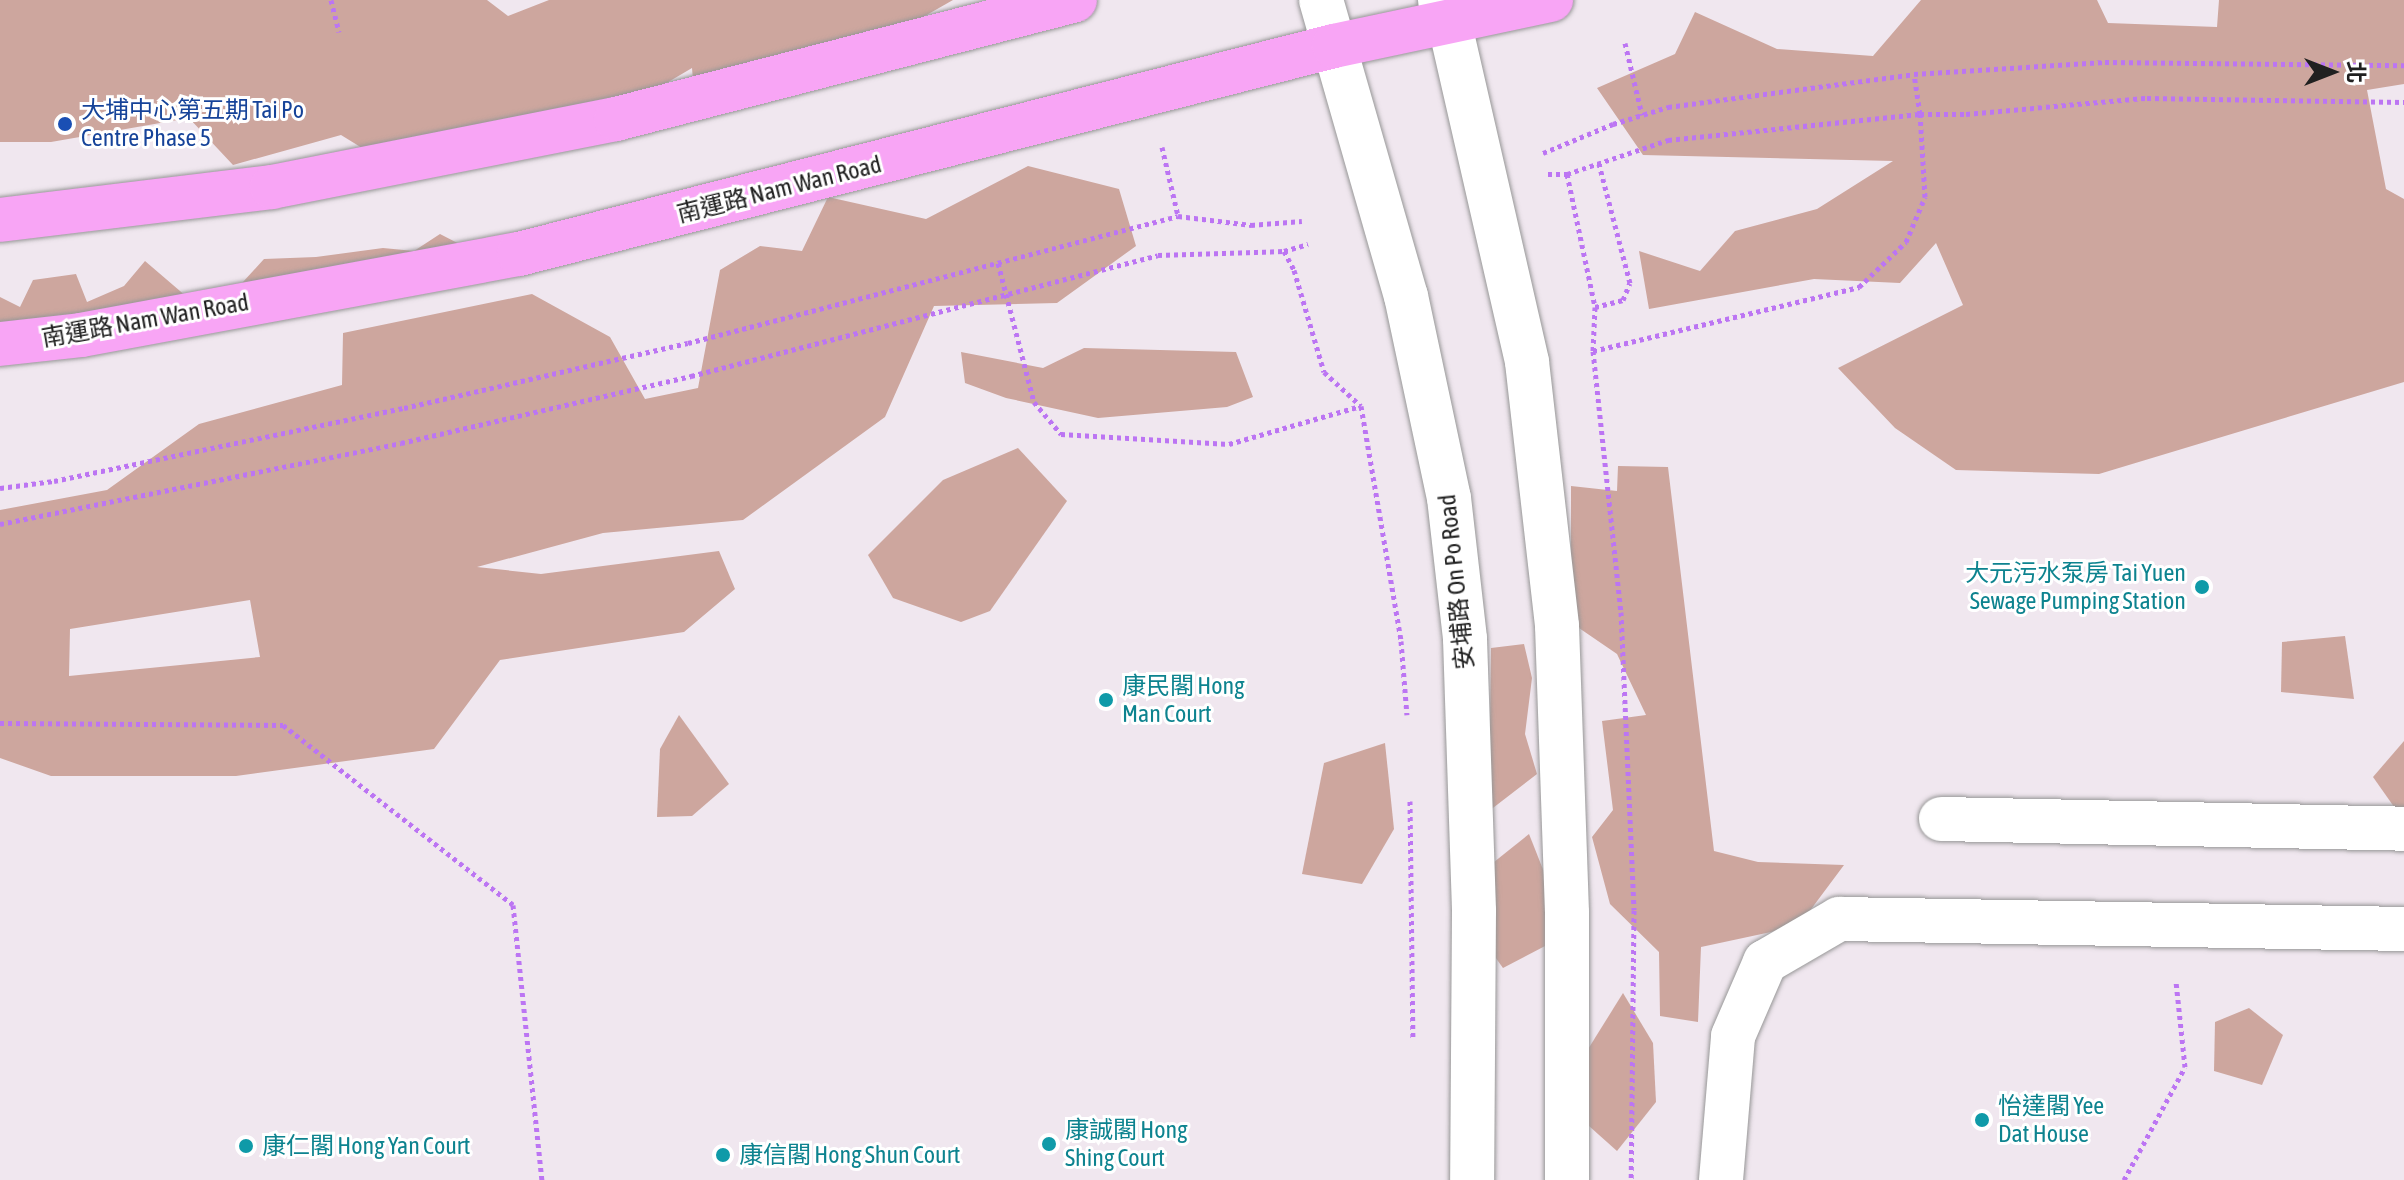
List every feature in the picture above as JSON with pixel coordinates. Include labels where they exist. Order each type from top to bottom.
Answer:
[{"type":"main road","points":[[0,220],[272,187],[600,122],[1075,0]]},
{"type":"main road","name":"南運路 Nam Wan Road","points":[[0,344],[81,335],[519,254],[1334,46],[1444,11],[1551,0]]},
{"type":"street","name":"安埔路 On Po Road","points":[[1321,0],[1406,296],[1449,498],[1465,639],[1474,911],[1472,1180]]},
{"type":"street","points":[[1444,11],[1527,362],[1557,626],[1567,913],[1567,1180]]},
{"type":"street","points":[[1941,819],[2404,829]]},
{"type":"street","points":[[1721,1180],[1733,1036],[1765,962],[1839,919],[2404,929]]},
{"type":"path","points":[[331,0],[339,32]]},
{"type":"path","points":[[1625,43],[1642,115]]},
{"type":"path","points":[[1543,153],[1668,107],[1914,74],[2105,62],[2404,65]]},
{"type":"path","points":[[1593,351],[1859,287],[1906,242],[1925,197],[1920,114],[1914,74]]},
{"type":"path","points":[[1548,174],[1567,174],[1668,140],[1920,114],[1966,114],[2147,98],[2404,102]]},
{"type":"path","points":[[1160,138],[1178,216]]},
{"type":"path","points":[[1595,307],[1623,300],[1630,283],[1599,164]]},
{"type":"path","points":[[1567,174],[1595,307],[1593,351],[1622,628],[1634,910],[1631,1180]]},
{"type":"path","points":[[0,488],[54,481],[404,408],[688,343],[1178,216],[1251,225],[1302,221]]},
{"type":"path","points":[[0,524],[416,439],[691,376],[1158,255],[1284,251],[1308,244]]},
{"type":"path","points":[[1284,251],[1294,270],[1324,372],[1361,406],[1401,641],[1408,724]]},
{"type":"path","points":[[998,263],[1034,402],[1061,434],[1229,444],[1361,406]]},
{"type":"path","points":[[0,723],[283,725],[513,905],[542,1180]]},
{"type":"path","points":[[1410,785],[1413,1054]]},
{"type":"path","points":[[2124,1180],[2185,1067],[2169,924]]},
{"type":"shaded area","points":[[0,0],[487,0],[508,16],[549,0],[953,0],[881,41],[696,117],[692,68],[631,104],[393,167],[341,135],[233,165],[189,118],[51,142],[0,142]]},
{"type":"shaded area","points":[[1921,0],[2097,0],[2108,23],[2217,27],[2219,0],[2404,0],[2404,84],[2367,90],[2386,189],[2404,199],[2404,382],[2099,474],[1956,470],[1895,428],[1838,368],[1963,305],[1936,243],[1900,283],[1814,279],[1649,309],[1639,251],[1700,271],[1735,231],[1817,209],[1893,161],[1643,155],[1597,88],[1675,54],[1695,12],[1777,49],[1873,56]]},
{"type":"shaded area","points":[[1028,166],[1119,189],[1136,246],[1057,303],[934,306],[885,417],[743,520],[603,533],[477,567],[541,574],[719,551],[735,589],[684,632],[500,660],[434,749],[236,776],[51,776],[0,758],[0,510],[107,490],[199,424],[342,385],[343,333],[532,294],[610,337],[645,399],[698,388],[720,270],[760,246],[802,251],[828,197],[926,219]],"holes":[[[250,600],[260,657],[69,676],[70,629]]]},
{"type":"shaded area","points":[[440,234],[469,249],[242,283],[264,259],[316,257],[383,248],[414,251]]},
{"type":"shaded area","points":[[145,261],[187,297],[0,344],[0,297],[20,307],[33,280],[76,274],[87,302],[124,286]]},
{"type":"shaded area","points":[[1084,348],[1236,352],[1253,397],[1227,407],[1098,418],[1006,398],[965,383],[961,352],[1043,368]]},
{"type":"shaded area","points":[[1018,448],[1067,501],[990,611],[961,622],[893,598],[868,555],[943,480]]},
{"type":"shaded area","points":[[1618,466],[1668,467],[1714,851],[1758,862],[1844,865],[1803,920],[1771,932],[1701,947],[1698,1022],[1660,1016],[1659,952],[1610,904],[1592,837],[1613,810],[1602,721],[1646,715],[1617,654],[1579,628],[1571,581],[1571,486],[1617,491]]},
{"type":"shaded area","points":[[2345,636],[2354,699],[2281,692],[2282,642]]},
{"type":"shaded area","points":[[1524,644],[1532,678],[1525,734],[1537,774],[1489,811],[1491,648]]},
{"type":"shaded area","points":[[679,715],[729,784],[692,816],[657,817],[660,749]]},
{"type":"shaded area","points":[[2404,741],[2404,821],[2373,777]]},
{"type":"shaded area","points":[[1385,743],[1394,829],[1362,884],[1302,874],[1324,763]]},
{"type":"shaded area","points":[[1529,834],[1546,877],[1547,945],[1503,968],[1485,943],[1484,870]]},
{"type":"shaded area","points":[[1623,993],[1653,1043],[1656,1102],[1617,1151],[1589,1126],[1585,1054]]},
{"type":"shaded area","points":[[2249,1008],[2283,1035],[2262,1085],[2214,1071],[2215,1022]]},
{"type":"place","name":"大埔中心第五期 Tai Po Centre Phase 5","points":[[65,124]]},
{"type":"place","name":"大元污水泵房 Tai Yuen Sewage Pumping Station","points":[[2202,587]]},
{"type":"place","name":"康民閣 Hong Man Court","points":[[1106,700]]},
{"type":"place","name":"怡達閣 Yee Dat House","points":[[1982,1120]]},
{"type":"place","name":"康誠閣 Hong Shing Court","points":[[1049,1144]]},
{"type":"place","name":"康仁閣 Hong Yan Court","points":[[246,1146]]},
{"type":"place","name":"康信閣 Hong Shun Court","points":[[723,1155]]}]
